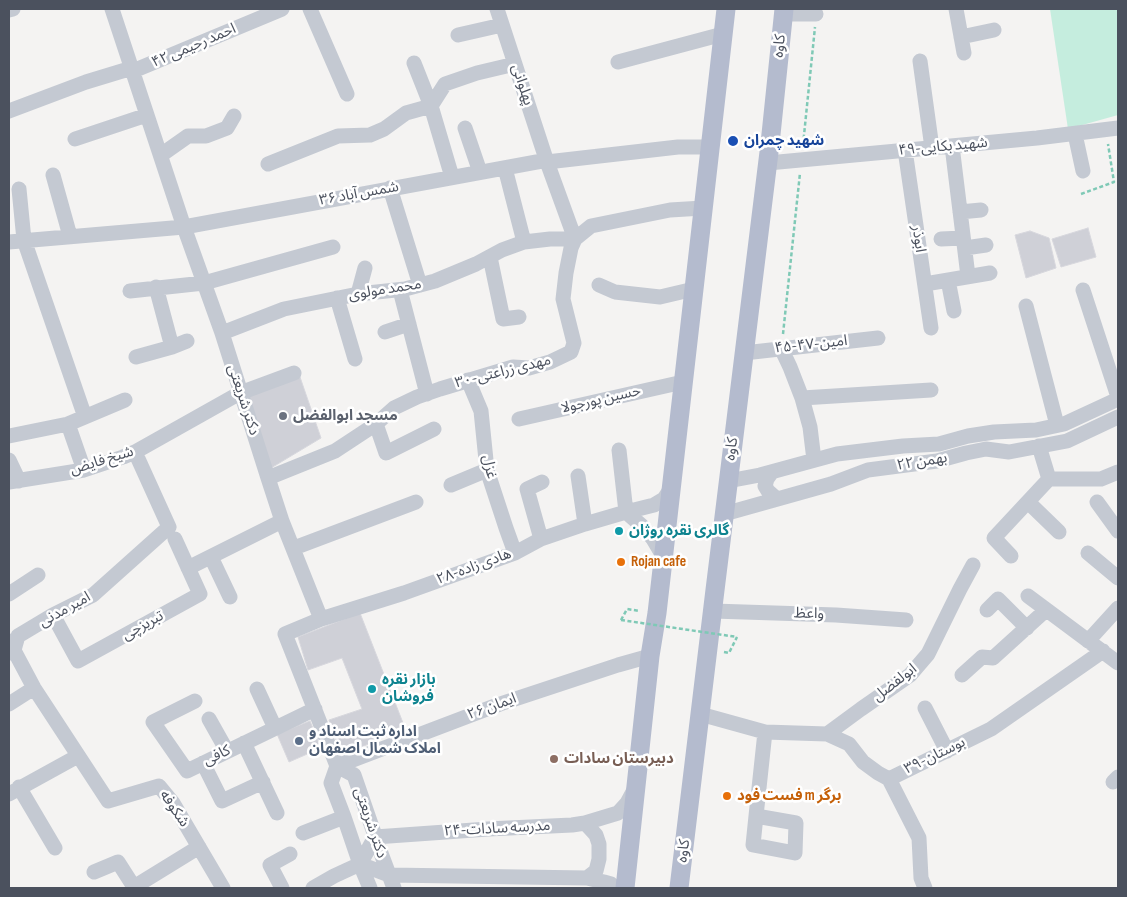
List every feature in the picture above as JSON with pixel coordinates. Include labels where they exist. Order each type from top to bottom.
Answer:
[{"type":"main road","points":[[625,888],[650,656],[656,622],[726,9]]},
{"type":"main road","name":"کاوه","points":[[679,888],[768,163],[784,11]]},
{"type":"street","points":[[9,10],[13,9]]},
{"type":"street","name":"دکتر شریعتی","points":[[112,9],[184,227],[222,333],[282,521],[321,619],[286,634],[337,766],[331,783],[370,888]]},
{"type":"street","name":"۴۲ احمد رحیمی","points":[[9,111],[86,82],[132,70],[282,9]]},
{"type":"street","points":[[310,9],[347,94]]},
{"type":"street","name":"پهلوانی","points":[[497,9],[547,162],[575,239]]},
{"type":"street","points":[[956,9],[964,53]]},
{"type":"street","points":[[784,11],[816,14]]},
{"type":"street","points":[[458,35],[502,25]]},
{"type":"street","points":[[961,37],[994,30]]},
{"type":"street","points":[[618,62],[723,34]]},
{"type":"street","points":[[920,61],[932,148]]},
{"type":"street","points":[[414,63],[431,106],[452,177]]},
{"type":"street","points":[[268,164],[338,136],[370,135],[384,129],[406,113],[431,106],[446,84],[477,73],[515,64]]},
{"type":"street","points":[[75,139],[147,115]]},
{"type":"street","points":[[160,155],[188,136],[206,136],[227,128],[234,116]]},
{"type":"street","points":[[465,128],[480,172]]},
{"type":"street","name":"۴۹-شهید بکایی","points":[[768,163],[1112,129]]},
{"type":"street","points":[[1075,134],[1083,171]]},
{"type":"street","points":[[952,146],[968,276]]},
{"type":"street","name":"شمس آباد ۳۶","points":[[9,242],[184,227],[542,161],[547,162],[678,147],[710,147]]},
{"type":"street","name":"ابوذر","points":[[905,150],[931,328]]},
{"type":"street","points":[[505,168],[524,242]]},
{"type":"street","points":[[53,175],[70,236]]},
{"type":"street","points":[[390,188],[420,286]]},
{"type":"street","points":[[19,189],[24,240],[85,417]]},
{"type":"street","points":[[575,239],[592,226],[670,210],[703,208]]},
{"type":"street","points":[[960,212],[981,210]]},
{"type":"street","name":"محمد مولوی","points":[[222,333],[284,309],[358,294],[420,286],[524,242],[575,239]]},
{"type":"street","name":"۳۰-مهدی زراعتی","points":[[268,478],[335,451],[376,424],[394,408],[427,394],[513,367],[530,368],[550,362],[571,352],[574,343],[563,299],[571,248],[575,239]]},
{"type":"street","points":[[941,239],[986,245]]},
{"type":"street","points":[[130,290],[204,283],[333,247]]},
{"type":"street","points":[[490,256],[503,319],[519,317]]},
{"type":"street","points":[[358,294],[365,268]]},
{"type":"street","points":[[925,284],[990,273]]},
{"type":"street","points":[[948,280],[954,311]]},
{"type":"street","points":[[599,285],[615,292],[660,296],[694,289]]},
{"type":"street","points":[[156,287],[172,347]]},
{"type":"street","points":[[400,290],[427,394]]},
{"type":"street","points":[[1083,290],[1118,398]]},
{"type":"street","points":[[337,298],[355,359]]},
{"type":"street","points":[[1026,306],[1057,425]]},
{"type":"street","points":[[385,332],[409,324]]},
{"type":"street","name":"۴۵-۴۷-امین","points":[[744,353],[878,338]]},
{"type":"street","points":[[136,356],[172,347],[187,341]]},
{"type":"street","points":[[781,348],[802,398],[810,427],[814,460]]},
{"type":"street","name":"شیخ فایض","points":[[14,482],[84,470],[135,452],[240,393],[294,373]]},
{"type":"street","name":"غزل","points":[[468,380],[481,410],[487,470],[516,553]]},
{"type":"street","name":"حسین پورجولا","points":[[519,419],[683,382]]},
{"type":"street","points":[[802,398],[931,390]]},
{"type":"street","name":"۲۲ بهمن","points":[[728,481],[772,472],[837,454],[903,446],[939,444],[968,436],[994,432],[1036,430],[1064,424],[1118,398]]},
{"type":"street","points":[[9,436],[68,424],[125,400]]},
{"type":"street","name":"۲۲ بهمن","points":[[724,514],[830,484],[868,470],[937,461],[986,449],[1009,452],[1067,441],[1118,417]]},
{"type":"street","points":[[68,424],[84,470]]},
{"type":"street","points":[[376,424],[386,453],[434,429]]},
{"type":"street","points":[[1039,446],[1049,480]]},
{"type":"street","points":[[619,450],[626,512],[653,539],[663,556]]},
{"type":"street","name":"تبریزچی","points":[[53,615],[78,661],[200,594],[135,452]]},
{"type":"street","points":[[9,460],[14,482]]},
{"type":"street","points":[[451,486],[487,470]]},
{"type":"street","points":[[772,472],[765,486],[777,500]]},
{"type":"street","points":[[1011,556],[994,538],[1049,480],[1101,480],[1118,472]]},
{"type":"street","points":[[578,476],[585,524]]},
{"type":"street","points":[[541,539],[527,489],[542,482]]},
{"type":"street","name":"۲۸-هادی زاده","points":[[321,619],[404,593],[516,553],[541,539],[585,524],[654,505],[664,499],[671,488]]},
{"type":"street","points":[[294,548],[416,502]]},
{"type":"street","points":[[1028,502],[1059,532]]},
{"type":"street","points":[[1097,502],[1118,531]]},
{"type":"street","points":[[188,568],[282,521]]},
{"type":"street","name":"امیر مدنی","points":[[10,648],[18,636],[53,615],[93,595],[172,533]]},
{"type":"street","points":[[1088,554],[1118,578]]},
{"type":"street","points":[[211,557],[230,597]]},
{"type":"street","name":"ابولفضل","points":[[827,734],[910,675],[928,654],[973,564]]},
{"type":"street","points":[[9,594],[38,575]]},
{"type":"street","points":[[1028,596],[1118,662]]},
{"type":"street","points":[[987,610],[998,598],[1027,628]]},
{"type":"street","points":[[1088,641],[1118,608]]},
{"type":"street","points":[[962,675],[982,657],[993,658],[1046,610]]},
{"type":"street","name":"واعظ","points":[[712,611],[836,615],[906,620]]},
{"type":"street","points":[[10,648],[78,756],[14,790],[55,848]]},
{"type":"street","name":"۳۹-بوستان","points":[[700,714],[765,732],[827,734],[849,744],[863,762],[890,779],[991,729],[1104,651]]},
{"type":"street","name":"۲۶ ایمان","points":[[337,766],[500,704],[650,656]]},
{"type":"street","points":[[9,704],[34,688]]},
{"type":"street","points":[[257,689],[275,728]]},
{"type":"street","name":"کافی","points":[[195,701],[153,722],[187,771],[315,709]]},
{"type":"street","points":[[925,708],[947,751]]},
{"type":"street","points":[[208,719],[227,751]]},
{"type":"street","points":[[756,816],[796,823],[795,853],[753,845],[756,816],[765,732]]},
{"type":"street","points":[[244,743],[276,812]]},
{"type":"street","name":"شکوفه","points":[[78,756],[108,801],[159,786],[172,803],[223,888]]},
{"type":"street","points":[[203,763],[222,801],[262,782]]},
{"type":"street","name":"دکتر شریعتی","points":[[337,766],[354,775],[391,881]]},
{"type":"street","points":[[890,779],[919,838],[921,878],[925,888]]},
{"type":"street","name":"۲۴-مدرسه سادات","points":[[375,837],[585,823],[618,812],[627,803],[635,788]]},
{"type":"street","points":[[303,834],[344,817]]},
{"type":"street","points":[[585,823],[596,835],[599,844],[599,860],[596,871],[589,882]]},
{"type":"street","points":[[313,888],[360,864],[375,837]]},
{"type":"street","points":[[94,872],[118,862],[134,887],[199,847]]},
{"type":"street","points":[[282,888],[270,864],[290,854]]},
{"type":"street","points":[[360,864],[391,881],[589,882],[611,884],[616,888]]},
{"type":"path","points":[[781,348],[816,14]]},
{"type":"path","points":[[1080,194],[1114,182],[1112,129]]},
{"type":"path","points":[[627,609],[621,620],[737,637],[730,653]]},
{"type":"green space","points":[[1050,9],[1117,9],[1118,115],[1068,129]]},
{"type":"building","points":[[1088,228],[1096,257],[1061,267],[1052,239]]},
{"type":"building","points":[[1030,231],[1049,238],[1056,268],[1026,278],[1015,235]]},
{"type":"building","name":"مسجد ابوالفضل","points":[[300,377],[321,438],[271,468],[244,394]]},
{"type":"building","name":"بازار نقره فروشان","points":[[360,613],[405,728],[341,756],[329,720],[362,709],[342,658],[308,670],[298,637]]},
{"type":"building","name":"اداره ثبت اسناد و املاک شمال اصفهان","points":[[310,721],[321,748],[289,762],[277,734]]},
{"type":"place","name":"شهید چمران","points":[[733,141]]},
{"type":"place","name":"مسجد ابوالفضل","points":[[283,416]]},
{"type":"place","name":"گالری نقره روژان","points":[[619,531]]},
{"type":"place","name":"Rojan cafe","points":[[621,562]]},
{"type":"place","name":"بازار نقره فروشان","points":[[372,689]]},
{"type":"place","name":"اداره ثبت اسناد و املاک شمال اصفهان","points":[[299,741]]},
{"type":"place","name":"دبیرستان سادات","points":[[554,759]]},
{"type":"place","name":"فست فود m برگر","points":[[727,796]]}]
